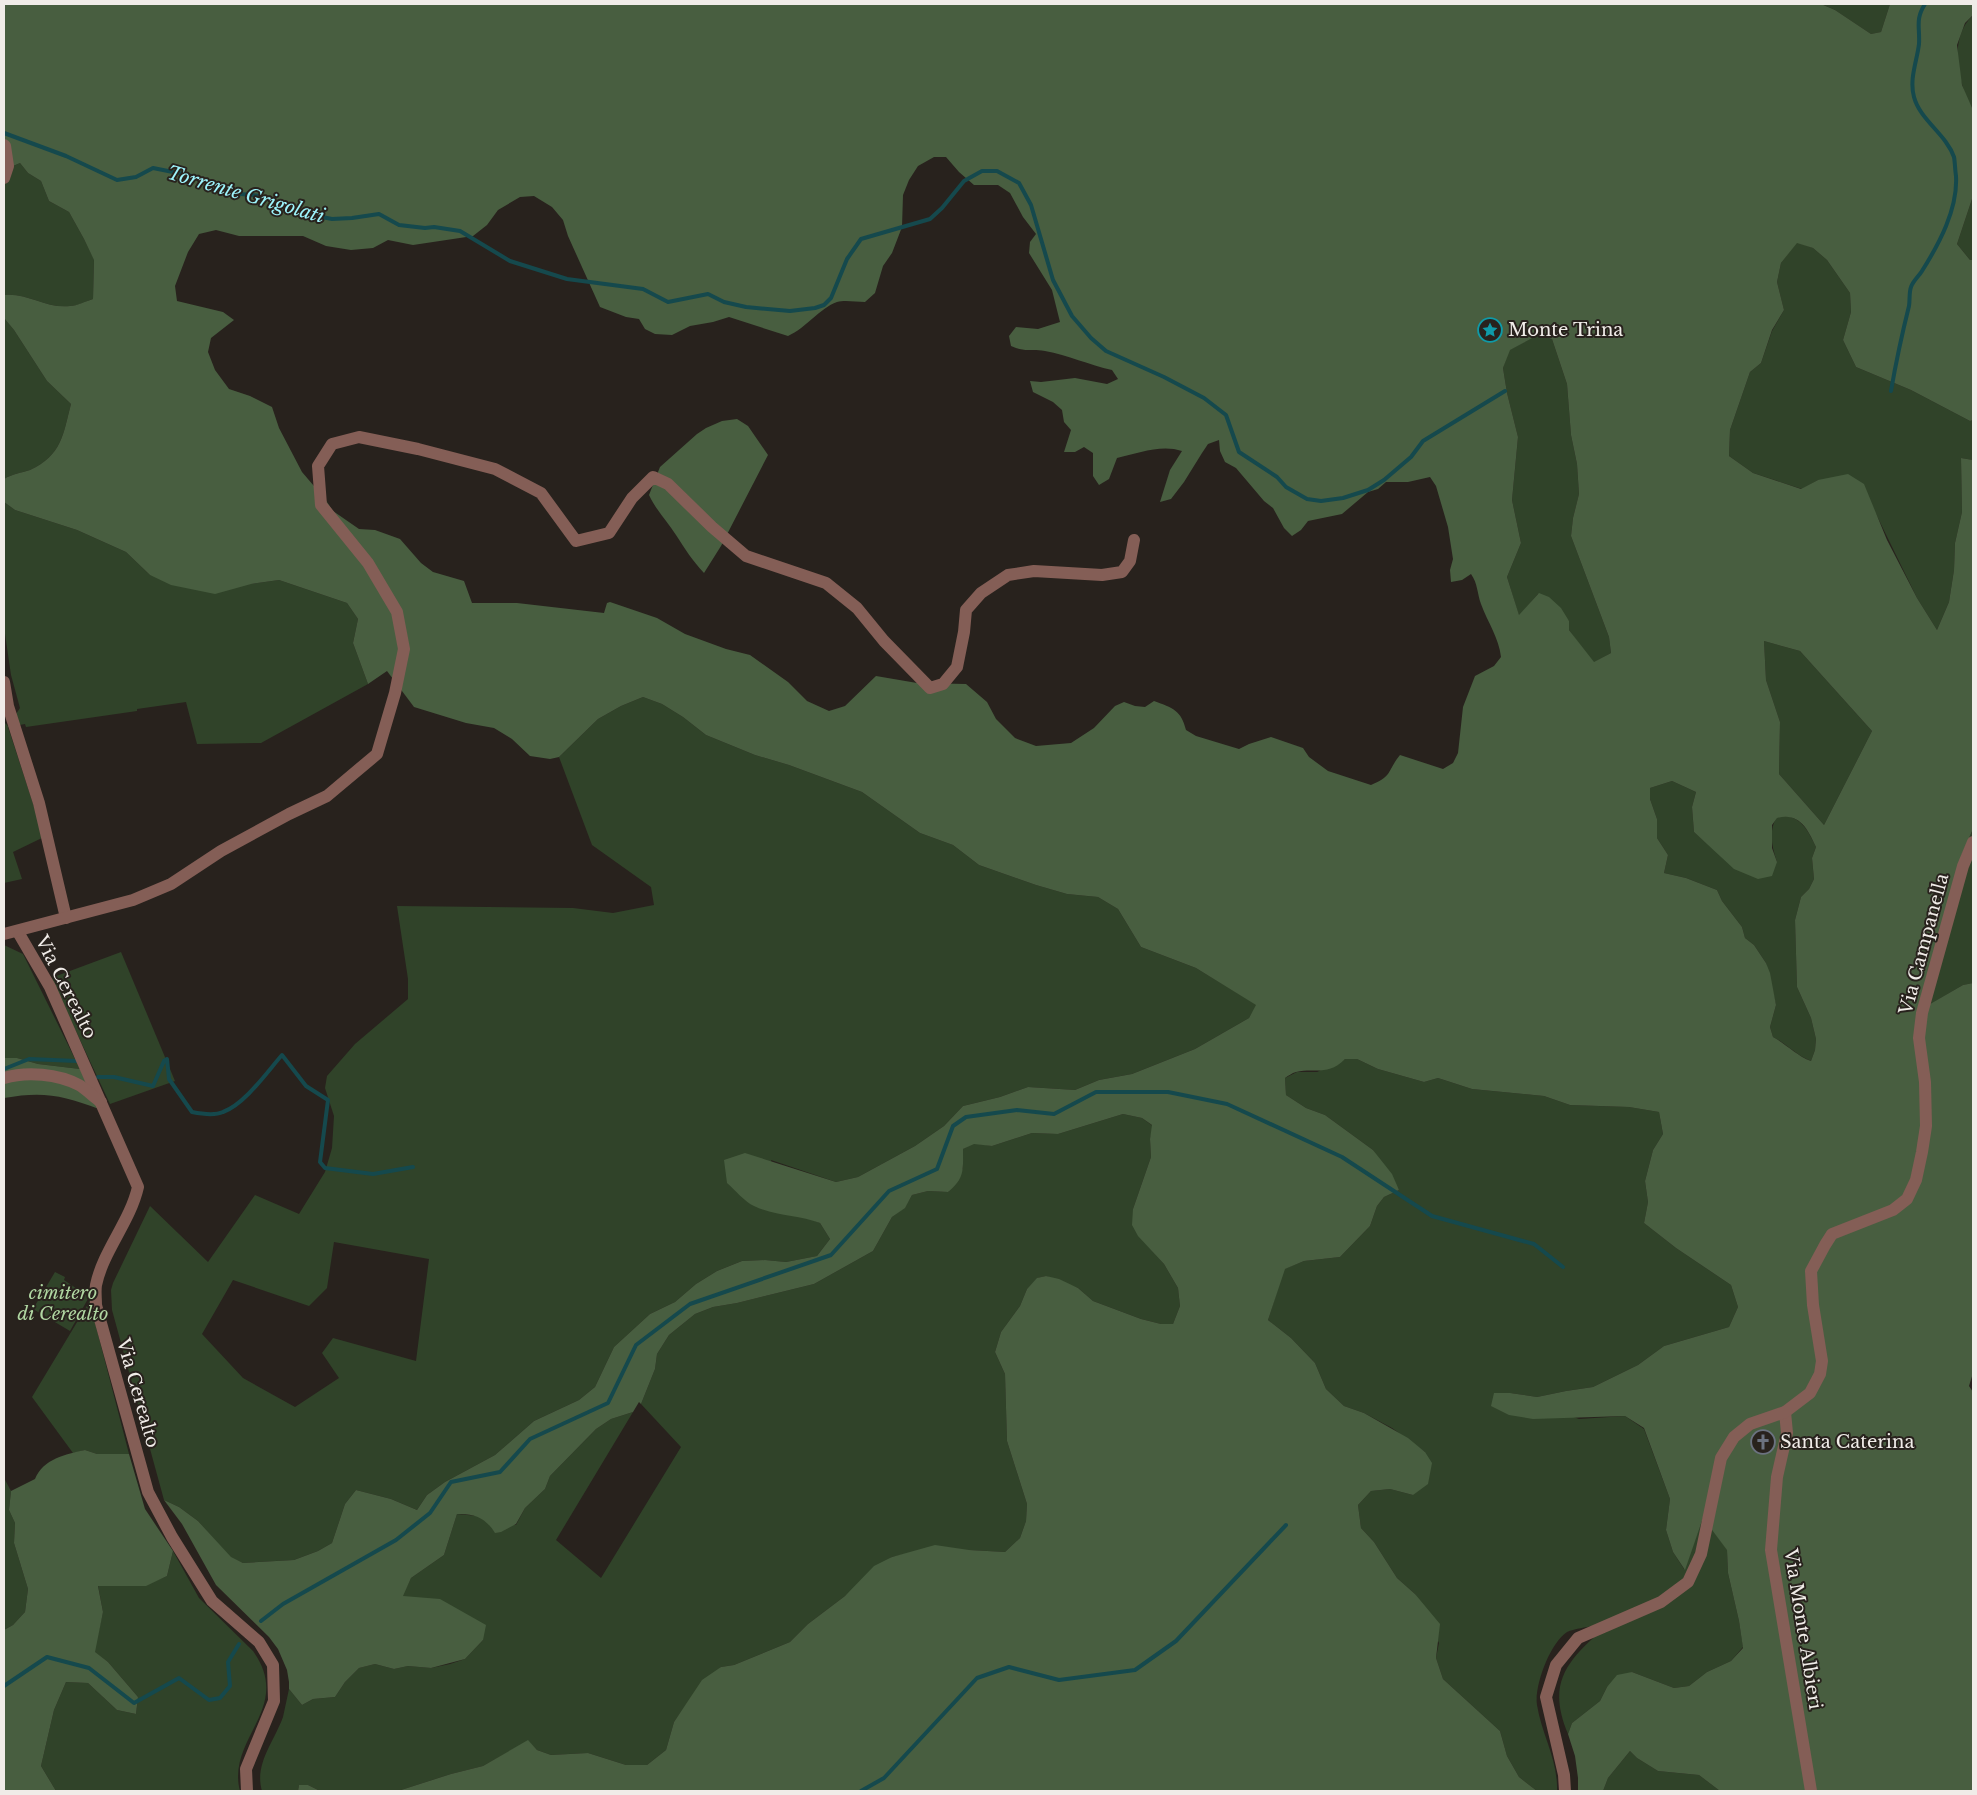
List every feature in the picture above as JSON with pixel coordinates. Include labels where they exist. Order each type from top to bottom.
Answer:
[{"type":"street","points":[[4,144],[8,166],[4,178]]},
{"type":"street","name":"Via Cerealto","points":[[4,934],[18,932],[134,900],[171,884],[222,851],[289,814],[327,796],[377,754],[395,693],[404,649],[397,612],[368,563],[321,505],[318,466],[332,444],[360,437],[418,448],[495,469],[541,493],[576,541],[609,533],[632,498],[653,477],[668,484],[712,527],[746,556],[826,583],[857,608],[884,641],[930,688],[943,684],[958,667],[966,610],[982,593],[1008,575],[1034,572],[1102,575],[1122,572],[1130,561],[1134,540]]},
{"type":"street","points":[[4,682],[8,706],[39,803],[66,918]]},
{"type":"street","name":"Via Campanella","points":[[1565,1791],[1564,1775],[1546,1697],[1556,1665],[1578,1638],[1661,1602],[1688,1582],[1702,1554],[1721,1458],[1734,1437],[1750,1424],[1784,1412],[1810,1393],[1820,1374],[1822,1361],[1811,1271],[1825,1245],[1832,1234],[1893,1210],[1907,1199],[1916,1180],[1926,1126],[1925,1082],[1920,1038],[1922,1013],[1964,866],[1973,842]]},
{"type":"street","name":"Via Cerealto","points":[[18,932],[50,987],[138,1187],[134,1202],[99,1273],[96,1286],[96,1305],[148,1492],[172,1537],[212,1601],[259,1642],[273,1665],[274,1700],[246,1768],[248,1791]]},
{"type":"street","points":[[4,1078],[34,1075],[63,1078],[81,1086],[103,1104]]},
{"type":"street","name":"Via Monte Albieri","points":[[1784,1412],[1787,1434],[1777,1477],[1771,1550],[1811,1791]]},
{"type":"green space","points":[[4,4],[1821,4],[1835,10],[1871,34],[1881,32],[1890,4],[1973,4],[1973,15],[1965,23],[1957,45],[1962,85],[1973,110],[1973,196],[1957,244],[1970,260],[1973,260],[1973,420],[1970,421],[1911,390],[1856,367],[1843,340],[1851,312],[1850,293],[1827,260],[1813,248],[1797,243],[1781,263],[1777,282],[1784,310],[1772,330],[1761,363],[1750,372],[1730,430],[1729,456],[1753,473],[1801,489],[1818,480],[1848,474],[1864,484],[1887,540],[1917,598],[1937,630],[1949,602],[1954,570],[1955,543],[1962,512],[1961,458],[1973,460],[1973,829],[1962,854],[1918,1011],[1963,985],[1973,983],[1973,1373],[1969,1386],[1973,1392],[1973,1791],[1720,1791],[1699,1775],[1658,1771],[1637,1758],[1630,1751],[1608,1778],[1603,1791],[1578,1791],[1575,1756],[1568,1734],[1572,1723],[1600,1701],[1607,1687],[1617,1675],[1632,1672],[1674,1688],[1689,1686],[1707,1672],[1731,1661],[1743,1648],[1728,1573],[1727,1550],[1703,1518],[1685,1570],[1673,1552],[1666,1530],[1670,1499],[1644,1428],[1625,1416],[1533,1419],[1509,1415],[1491,1406],[1494,1393],[1537,1397],[1593,1387],[1638,1365],[1664,1346],[1729,1327],[1738,1307],[1731,1285],[1676,1248],[1644,1223],[1648,1202],[1645,1181],[1653,1150],[1663,1134],[1659,1112],[1629,1107],[1570,1105],[1544,1096],[1472,1089],[1438,1078],[1424,1082],[1378,1069],[1357,1059],[1345,1059],[1339,1065],[1327,1070],[1296,1072],[1285,1078],[1286,1095],[1306,1108],[1325,1115],[1373,1150],[1392,1174],[1399,1190],[1384,1197],[1377,1206],[1370,1226],[1340,1257],[1304,1261],[1285,1269],[1268,1320],[1291,1338],[1315,1363],[1326,1389],[1344,1406],[1364,1413],[1408,1438],[1425,1452],[1432,1463],[1428,1484],[1413,1495],[1390,1489],[1371,1491],[1358,1505],[1361,1528],[1374,1542],[1397,1578],[1415,1594],[1440,1624],[1436,1658],[1443,1679],[1500,1731],[1507,1756],[1519,1777],[1537,1791],[388,1791],[401,1790],[483,1766],[528,1740],[537,1750],[551,1755],[588,1753],[626,1765],[647,1765],[666,1750],[674,1722],[702,1680],[721,1667],[734,1665],[790,1642],[808,1624],[845,1596],[874,1566],[892,1557],[935,1545],[969,1550],[1005,1552],[1020,1538],[1026,1521],[1027,1504],[1007,1441],[1005,1374],[995,1352],[1001,1332],[1020,1306],[1027,1289],[1037,1278],[1046,1276],[1059,1279],[1078,1288],[1093,1301],[1141,1319],[1161,1324],[1173,1324],[1180,1306],[1178,1288],[1164,1264],[1138,1236],[1132,1225],[1133,1209],[1151,1157],[1150,1139],[1152,1125],[1142,1118],[1123,1114],[1058,1134],[1032,1133],[992,1146],[974,1144],[963,1149],[962,1173],[954,1187],[948,1192],[928,1191],[912,1195],[905,1208],[892,1217],[873,1251],[814,1284],[713,1307],[695,1314],[669,1335],[657,1354],[655,1369],[641,1404],[639,1402],[633,1412],[611,1419],[596,1429],[550,1476],[545,1489],[525,1508],[516,1524],[495,1533],[484,1520],[469,1514],[457,1514],[444,1555],[411,1578],[403,1596],[440,1599],[486,1625],[483,1640],[465,1659],[431,1668],[408,1666],[394,1669],[375,1664],[359,1668],[345,1682],[335,1697],[313,1699],[302,1705],[289,1689],[287,1670],[278,1649],[269,1637],[216,1585],[182,1524],[164,1500],[179,1507],[198,1521],[231,1557],[243,1563],[294,1560],[318,1551],[332,1543],[345,1504],[356,1490],[391,1499],[417,1510],[427,1495],[445,1482],[495,1455],[534,1421],[579,1400],[595,1387],[614,1347],[650,1314],[675,1302],[696,1284],[717,1271],[742,1261],[765,1260],[786,1262],[817,1256],[830,1239],[820,1223],[770,1212],[751,1204],[727,1183],[724,1160],[745,1153],[836,1182],[858,1177],[915,1146],[944,1126],[963,1106],[1000,1097],[1028,1087],[1075,1090],[1099,1080],[1132,1074],[1195,1049],[1249,1018],[1256,1005],[1196,968],[1141,947],[1118,909],[1098,897],[1067,894],[979,865],[953,845],[920,833],[862,792],[789,765],[755,755],[706,735],[662,704],[643,697],[621,706],[598,719],[559,757],[550,759],[530,756],[512,739],[494,728],[466,723],[414,707],[387,671],[368,684],[353,643],[358,619],[347,603],[279,580],[251,584],[215,594],[171,585],[150,575],[126,552],[77,530],[15,510],[4,502],[4,479],[30,470],[49,458],[60,443],[71,404],[47,381],[4,318],[4,295],[20,296],[61,306],[76,305],[93,299],[94,260],[69,212],[49,201],[41,181],[28,173],[20,163],[4,170]],"holes":[[[934,157],[946,157],[974,185],[998,185],[1010,193],[1023,217],[1036,234],[1030,242],[1029,253],[1052,290],[1060,322],[1038,329],[1016,327],[1009,336],[1011,346],[1070,357],[1112,370],[1118,379],[1107,384],[1075,378],[1041,382],[1030,381],[1033,392],[1053,402],[1062,410],[1064,422],[1071,430],[1064,452],[1075,452],[1084,447],[1093,453],[1093,476],[1099,485],[1109,479],[1117,458],[1150,450],[1174,449],[1182,451],[1170,470],[1160,502],[1171,499],[1208,444],[1219,440],[1220,451],[1225,462],[1236,468],[1264,501],[1273,508],[1284,528],[1292,536],[1301,530],[1308,521],[1342,514],[1368,492],[1378,489],[1386,482],[1408,482],[1430,477],[1436,486],[1448,527],[1453,559],[1450,570],[1451,582],[1462,580],[1471,574],[1481,604],[1496,637],[1501,657],[1494,666],[1475,676],[1463,707],[1458,753],[1453,763],[1443,769],[1400,755],[1389,773],[1383,779],[1371,785],[1328,771],[1309,757],[1303,748],[1271,737],[1239,749],[1196,736],[1186,730],[1179,714],[1154,701],[1145,707],[1124,702],[1115,706],[1094,728],[1071,743],[1036,746],[1015,738],[996,719],[987,702],[966,684],[917,683],[876,676],[845,706],[829,711],[807,701],[788,682],[750,655],[726,649],[685,634],[657,618],[610,602],[607,603],[604,613],[517,603],[472,603],[464,581],[433,572],[421,563],[400,539],[375,530],[359,529],[333,511],[302,472],[279,428],[272,407],[250,396],[229,389],[215,370],[208,352],[211,338],[234,320],[223,312],[177,301],[175,286],[188,252],[199,234],[216,230],[239,236],[303,236],[326,246],[351,250],[373,248],[388,240],[413,245],[473,236],[487,225],[498,210],[520,197],[534,196],[552,207],[563,220],[568,236],[600,307],[626,317],[639,319],[645,329],[655,334],[672,335],[690,326],[729,317],[788,336],[837,302],[865,302],[875,293],[883,266],[892,253],[902,227],[903,195],[909,180],[918,166]],[[1538,335],[1552,339],[1567,384],[1571,435],[1577,464],[1579,494],[1571,536],[1609,637],[1611,653],[1594,662],[1569,630],[1569,621],[1561,608],[1549,597],[1539,593],[1519,615],[1507,577],[1521,543],[1512,500],[1518,437],[1503,368],[1510,350]],[[1764,641],[1800,651],[1872,731],[1824,825],[1779,774],[1780,722],[1766,680]],[[1672,781],[1696,792],[1692,807],[1694,832],[1734,869],[1758,879],[1772,876],[1777,862],[1772,848],[1772,825],[1777,818],[1785,817],[1797,820],[1810,834],[1816,847],[1812,858],[1814,879],[1809,889],[1801,897],[1795,920],[1797,987],[1811,1018],[1816,1039],[1811,1061],[1773,1037],[1770,1027],[1776,1005],[1770,973],[1754,945],[1745,938],[1742,927],[1722,901],[1717,890],[1686,878],[1664,873],[1668,855],[1657,838],[1657,819],[1650,799],[1650,788]]]},
{"type":"green space","points":[[1821,4],[1890,4],[1881,32],[1871,34],[1835,10]]},
{"type":"green space","points":[[1973,15],[1973,110],[1967,99],[1959,74],[1958,48],[1960,36],[1965,25]]},
{"type":"green space","points":[[20,163],[28,173],[41,181],[49,201],[69,212],[84,239],[94,259],[93,299],[76,305],[61,306],[20,296],[4,295],[4,170]]},
{"type":"green space","points":[[1973,196],[1973,260],[1970,260],[1957,244]]},
{"type":"green space","points":[[1797,242],[1813,248],[1827,260],[1850,293],[1851,312],[1843,340],[1856,367],[1911,390],[1970,421],[1973,420],[1973,460],[1961,458],[1962,512],[1955,543],[1954,570],[1949,602],[1937,630],[1917,598],[1876,514],[1818,480],[1802,489],[1753,473],[1729,456],[1730,430],[1750,372],[1761,363],[1772,331],[1784,310],[1777,282],[1781,263]]},
{"type":"green space","points":[[4,318],[47,381],[71,404],[60,443],[49,458],[30,470],[4,479]]},
{"type":"green space","points":[[1538,335],[1552,339],[1567,384],[1571,435],[1577,464],[1579,494],[1571,536],[1609,637],[1611,653],[1593,663],[1569,630],[1569,621],[1538,594],[1519,616],[1507,577],[1521,543],[1512,500],[1518,437],[1503,368],[1509,350]]},
{"type":"green space","points":[[737,419],[748,426],[768,455],[721,546],[704,573],[649,495],[660,467],[697,434],[722,421]]},
{"type":"green space","points":[[4,502],[15,510],[77,530],[126,552],[150,575],[251,584],[279,580],[347,603],[358,619],[353,643],[368,684],[261,743],[197,744],[186,702],[26,727],[25,724],[8,727],[44,837],[13,852],[22,879],[4,883],[4,722],[8,726],[20,708],[11,675],[4,627]]},
{"type":"green space","points":[[1764,641],[1800,651],[1872,731],[1824,825],[1779,774],[1780,722],[1766,680]]},
{"type":"green space","points":[[643,697],[662,704],[706,735],[755,755],[789,765],[862,792],[920,833],[953,845],[979,865],[1067,894],[1098,897],[1118,909],[1141,947],[1196,968],[1257,1005],[1249,1018],[1195,1049],[1132,1074],[1099,1080],[1075,1090],[1028,1087],[1000,1097],[963,1106],[944,1126],[915,1146],[858,1177],[836,1182],[771,1160],[784,1214],[807,1218],[820,1223],[830,1239],[817,1256],[786,1262],[765,1260],[742,1261],[717,1271],[696,1284],[675,1302],[650,1314],[614,1347],[595,1387],[579,1400],[534,1421],[495,1455],[445,1482],[427,1495],[417,1510],[391,1499],[356,1490],[345,1504],[332,1543],[318,1551],[294,1560],[243,1563],[231,1558],[198,1521],[179,1507],[164,1500],[112,1310],[111,1290],[113,1283],[150,1206],[208,1262],[255,1195],[299,1214],[325,1172],[332,1148],[334,1116],[325,1088],[327,1076],[355,1044],[408,999],[408,979],[397,906],[573,908],[613,913],[654,905],[651,887],[592,845],[559,757],[598,719],[621,706]],"holes":[[[334,1242],[429,1259],[416,1361],[333,1338],[322,1353],[339,1378],[295,1407],[243,1378],[202,1334],[233,1280],[309,1306],[327,1288]]]},
{"type":"green space","points":[[1672,781],[1696,792],[1692,807],[1694,832],[1711,847],[1777,862],[1772,845],[1772,828],[1777,817],[1785,816],[1791,817],[1802,824],[1816,847],[1812,858],[1814,879],[1809,889],[1801,897],[1795,920],[1797,987],[1811,1018],[1816,1039],[1811,1061],[1773,1037],[1770,1027],[1776,1005],[1766,963],[1754,945],[1745,938],[1742,927],[1722,901],[1717,890],[1686,878],[1664,873],[1668,855],[1657,838],[1657,819],[1650,799],[1650,788]]},
{"type":"green space","points":[[1973,829],[1973,983],[1963,985],[1917,1012],[1962,854]]},
{"type":"green space","points":[[4,945],[23,954],[80,1069],[38,1064],[17,1058],[4,1058]]},
{"type":"green space","points":[[121,952],[175,1081],[110,1104],[51,978]]},
{"type":"green space","points":[[4,1058],[17,1058],[38,1064],[80,1069],[99,1109],[74,1100],[52,1096],[30,1095],[4,1098]]},
{"type":"green space","points":[[1345,1059],[1357,1059],[1378,1069],[1424,1082],[1438,1078],[1472,1089],[1544,1096],[1570,1105],[1629,1107],[1659,1112],[1663,1134],[1653,1150],[1645,1181],[1648,1202],[1644,1223],[1676,1248],[1731,1285],[1738,1307],[1729,1327],[1664,1346],[1638,1365],[1593,1387],[1537,1397],[1510,1393],[1579,1419],[1625,1416],[1644,1429],[1670,1499],[1666,1530],[1673,1552],[1684,1569],[1703,1518],[1727,1549],[1728,1573],[1743,1647],[1731,1661],[1707,1672],[1689,1686],[1674,1688],[1632,1672],[1607,1687],[1600,1701],[1572,1723],[1568,1734],[1559,1699],[1565,1672],[1583,1648],[1609,1624],[1567,1632],[1549,1655],[1541,1676],[1537,1697],[1539,1716],[1555,1768],[1557,1791],[1537,1791],[1519,1777],[1507,1756],[1500,1731],[1443,1679],[1436,1658],[1439,1643],[1415,1594],[1397,1578],[1374,1542],[1361,1528],[1358,1505],[1371,1491],[1390,1489],[1413,1495],[1425,1452],[1392,1428],[1364,1413],[1344,1406],[1326,1389],[1315,1363],[1291,1338],[1268,1320],[1284,1269],[1304,1261],[1340,1257],[1370,1226],[1377,1206],[1384,1197],[1399,1190],[1373,1150],[1325,1115],[1306,1108],[1286,1095],[1285,1078],[1297,1072],[1317,1072]]},
{"type":"green space","points":[[1123,1114],[1142,1118],[1153,1126],[1150,1139],[1151,1157],[1133,1209],[1139,1236],[1164,1264],[1178,1288],[1180,1306],[1173,1324],[1161,1324],[1141,1319],[1093,1301],[1078,1288],[1046,1276],[1038,1278],[1027,1289],[1020,1306],[1001,1332],[995,1352],[1005,1374],[1007,1441],[1027,1504],[1026,1521],[1020,1538],[1005,1552],[969,1550],[914,1552],[892,1557],[808,1624],[790,1642],[734,1665],[721,1667],[686,1705],[674,1722],[666,1750],[647,1765],[626,1765],[588,1753],[551,1755],[537,1750],[528,1741],[483,1766],[401,1790],[320,1791],[308,1785],[299,1785],[298,1791],[262,1791],[260,1781],[263,1762],[283,1717],[289,1689],[302,1705],[313,1699],[335,1697],[345,1682],[359,1668],[375,1664],[394,1669],[408,1666],[431,1668],[450,1664],[465,1659],[483,1640],[402,1596],[411,1578],[444,1555],[457,1514],[478,1516],[490,1524],[516,1525],[525,1508],[545,1489],[550,1476],[596,1429],[611,1419],[633,1412],[556,1540],[601,1578],[681,1447],[641,1404],[655,1369],[657,1354],[669,1335],[695,1314],[713,1307],[814,1284],[873,1251],[892,1217],[905,1207],[912,1195],[928,1191],[948,1192],[963,1168],[963,1149],[974,1143],[992,1146],[1032,1133],[1058,1134]]},
{"type":"green space","name":"cimitero di Cerealto","points":[[55,1272],[65,1277],[64,1280],[89,1297],[70,1331],[33,1309]]},
{"type":"green space","points":[[91,1299],[92,1311],[129,1454],[97,1454],[85,1450],[73,1453],[32,1397]]},
{"type":"green space","points":[[85,1450],[97,1454],[129,1454],[145,1509],[173,1551],[167,1576],[146,1586],[98,1586],[103,1612],[95,1652],[108,1662],[138,1697],[136,1714],[117,1710],[88,1683],[66,1682],[54,1710],[41,1766],[56,1791],[4,1791],[4,1630],[13,1625],[25,1612],[28,1589],[14,1543],[15,1523],[9,1510],[11,1491],[35,1479],[49,1462]]},
{"type":"green space","points":[[4,1478],[11,1491],[9,1510],[15,1523],[14,1543],[28,1589],[25,1612],[13,1625],[4,1630]]},
{"type":"green space","points":[[173,1551],[199,1598],[253,1651],[264,1671],[266,1689],[263,1706],[242,1755],[238,1772],[240,1791],[56,1791],[41,1766],[54,1710],[66,1682],[88,1683],[117,1710],[136,1714],[138,1697],[108,1662],[94,1652],[103,1612],[98,1585],[146,1585],[167,1576]]},
{"type":"green space","points":[[1630,1751],[1637,1758],[1658,1771],[1699,1775],[1720,1791],[1603,1791],[1608,1778]]},
{"type":"green space","points":[[299,1785],[308,1785],[320,1791],[298,1791]]},
{"type":"waterway","points":[[1891,391],[1909,306],[1911,287],[1941,238],[1951,213],[1956,188],[1954,157],[1945,141],[1922,113],[1914,97],[1912,84],[1919,44],[1919,19],[1925,4]]},
{"type":"waterway","name":"Torrente Grigolati","points":[[4,133],[66,156],[117,180],[136,177],[153,168],[188,175],[241,194],[260,196],[292,211],[332,219],[379,214],[399,225],[460,231],[510,261],[567,279],[643,289],[668,302],[708,294],[724,302],[746,307],[790,311],[815,308],[824,305],[831,298],[847,259],[861,239],[930,219],[942,208],[964,181],[982,171],[997,171],[1019,183],[1031,205],[1053,280],[1072,316],[1091,338],[1106,351],[1164,377],[1204,398],[1226,415],[1239,452],[1277,477],[1286,487],[1307,499],[1321,501],[1343,498],[1368,490],[1384,480],[1411,457],[1423,441],[1505,391]]},
{"type":"waterway","points":[[98,1077],[114,1077],[153,1086],[164,1061],[167,1059],[169,1079],[192,1112],[216,1114],[231,1108],[247,1095],[282,1055],[306,1086],[328,1100],[320,1162],[325,1168],[373,1174],[413,1167]]},
{"type":"waterway","points":[[4,1069],[29,1059],[77,1061]]},
{"type":"waterway","points":[[261,1621],[283,1604],[396,1540],[430,1513],[451,1482],[500,1472],[530,1439],[608,1403],[636,1345],[690,1304],[831,1255],[889,1191],[937,1169],[953,1126],[966,1117],[1017,1110],[1054,1114],[1096,1092],[1168,1092],[1227,1104],[1342,1157],[1432,1216],[1534,1244],[1563,1267]]},
{"type":"waterway","points":[[861,1791],[884,1778],[977,1678],[1009,1667],[1059,1680],[1135,1670],[1176,1641],[1286,1525]]},
{"type":"waterway","points":[[4,1686],[47,1657],[89,1668],[134,1703],[179,1678],[209,1700],[220,1698],[230,1686],[228,1662],[239,1644]]},
{"type":"place","name":"Monte Trina","points":[[1490,330]]},
{"type":"place","name":"Santa Caterina","points":[[1763,1442]]}]
